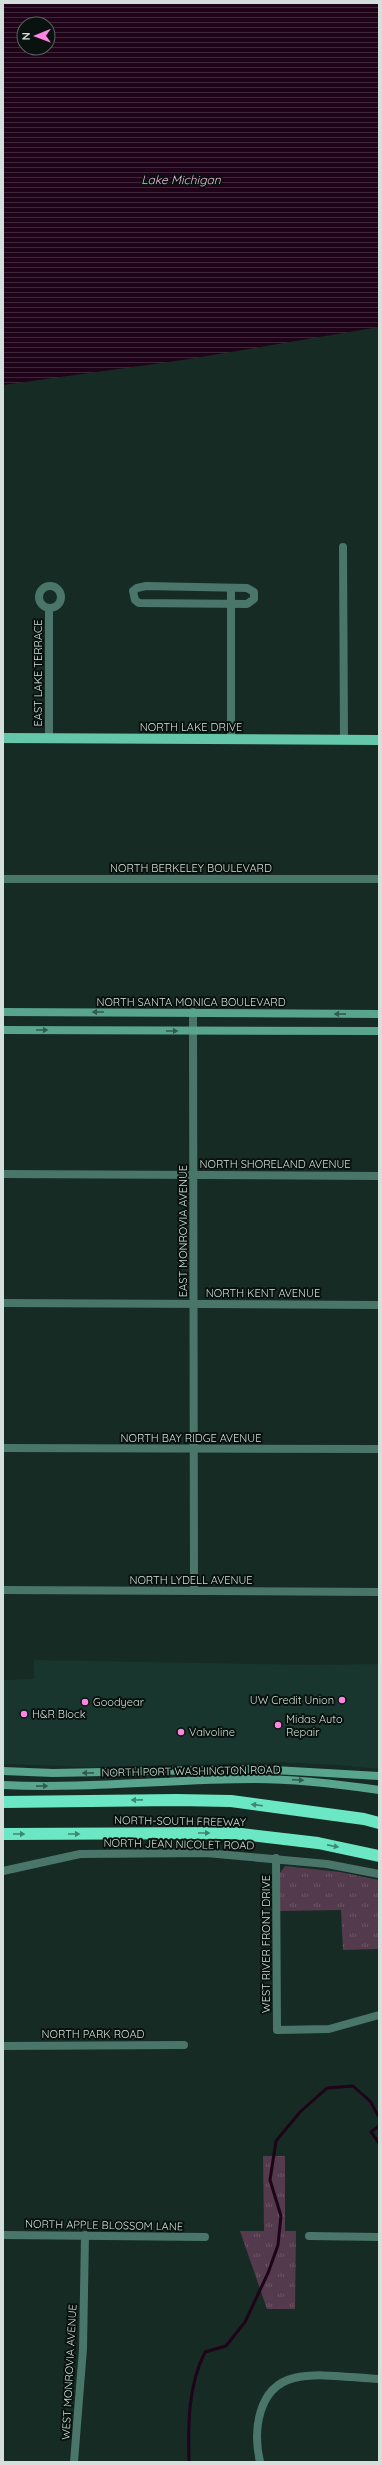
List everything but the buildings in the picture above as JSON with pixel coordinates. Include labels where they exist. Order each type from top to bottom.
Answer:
[{"type":"highway","name":"NORTH-SOUTH FREEWAY","points":[[3,1802],[176,1800],[230,1802],[364,1819],[379,1823]]},
{"type":"highway","name":"NORTH-SOUTH FREEWAY","points":[[3,1834],[232,1833],[318,1843],[379,1856]]},
{"type":"main road","name":"NORTH LAKE DRIVE","points":[[3,738],[379,740]]},
{"type":"street","points":[[343,547],[344,740]]},
{"type":"street","points":[[146,586],[232,588],[252,589],[254,594],[252,603],[145,604],[139,603],[133,596],[136,588],[146,586]]},
{"type":"street","points":[[231,739],[232,588]]},
{"type":"street","name":"EAST LAKE TERRACE","points":[[48,608],[49,738]]},
{"type":"street","name":"NORTH BERKELEY BOULEVARD","points":[[3,879],[379,879]]},
{"type":"street","name":"NORTH SANTA MONICA BOULEVARD","points":[[3,1012],[379,1014]]},
{"type":"street","name":"EAST MONROVIA AVENUE","points":[[193,1012],[194,1449]]},
{"type":"street","points":[[3,1030],[379,1031]]},
{"type":"street","name":"NORTH SHORELAND AVENUE","points":[[3,1174],[379,1176]]},
{"type":"street","name":"NORTH KENT AVENUE","points":[[3,1303],[379,1305]]},
{"type":"street","name":"NORTH BAY RIDGE AVENUE","points":[[3,1448],[379,1449]]},
{"type":"street","points":[[194,1449],[194,1591]]},
{"type":"street","name":"NORTH LYDELL AVENUE","points":[[3,1590],[379,1592]]},
{"type":"street","name":"NORTH PORT WASHINGTON ROAD","points":[[3,1771],[55,1773],[257,1769],[379,1776]]},
{"type":"street","name":"NORTH PORT WASHINGTON ROAD","points":[[3,1785],[62,1786],[255,1779],[314,1781],[379,1790]]},
{"type":"street","name":"NORTH JEAN NICOLET ROAD","points":[[3,1871],[80,1854],[214,1854],[276,1858],[340,1866],[379,1874]]},
{"type":"street","name":"WEST RIVER FRONT DRIVE","points":[[276,1858],[277,2030],[329,2028],[379,2015]]},
{"type":"street","name":"NORTH PARK ROAD","points":[[3,2046],[184,2045]]},
{"type":"street","name":"NORTH APPLE BLOSSOM LANE","points":[[3,2235],[205,2237]]},
{"type":"street","name":"WEST MONROVIA AVENUE","points":[[74,2462],[83,2349],[85,2235]]},
{"type":"street","points":[[309,2236],[379,2237]]},
{"type":"street","points":[[260,2462],[257,2448],[258,2422],[267,2398],[279,2385],[304,2376],[379,2379]]},
{"type":"shaded area","points":[[34,1660],[313,1665],[379,1664],[379,1769],[276,1762],[90,1767],[3,1764],[3,1680],[34,1679]]},
{"type":"green space","points":[[285,1866],[340,1872],[379,1880],[379,1949],[343,1950],[341,1910],[280,1911],[280,1873]]},
{"type":"green space","points":[[263,2156],[285,2156],[285,2231],[296,2231],[295,2309],[267,2309],[240,2231],[264,2231]]},
{"type":"water","name":"Lake Michigan","points":[[3,3],[379,3],[379,327],[183,360],[3,385]]},
{"type":"waterway","points":[[189,2462],[190,2406],[199,2365],[205,2352],[226,2346],[245,2322],[268,2273],[278,2245],[281,2216],[270,2180],[276,2141],[300,2112],[327,2088],[353,2086],[370,2101],[379,2117]]},
{"type":"waterway","points":[[379,2126],[371,2132],[379,2143]]},
{"type":"place","name":"UW Credit Union","points":[[342,1700]]},
{"type":"place","name":"Goodyear","points":[[85,1702]]},
{"type":"place","name":"H&R Block","points":[[24,1714]]},
{"type":"place","name":"Midas Auto Repair","points":[[278,1725]]},
{"type":"place","name":"Valvoline","points":[[181,1732]]}]
